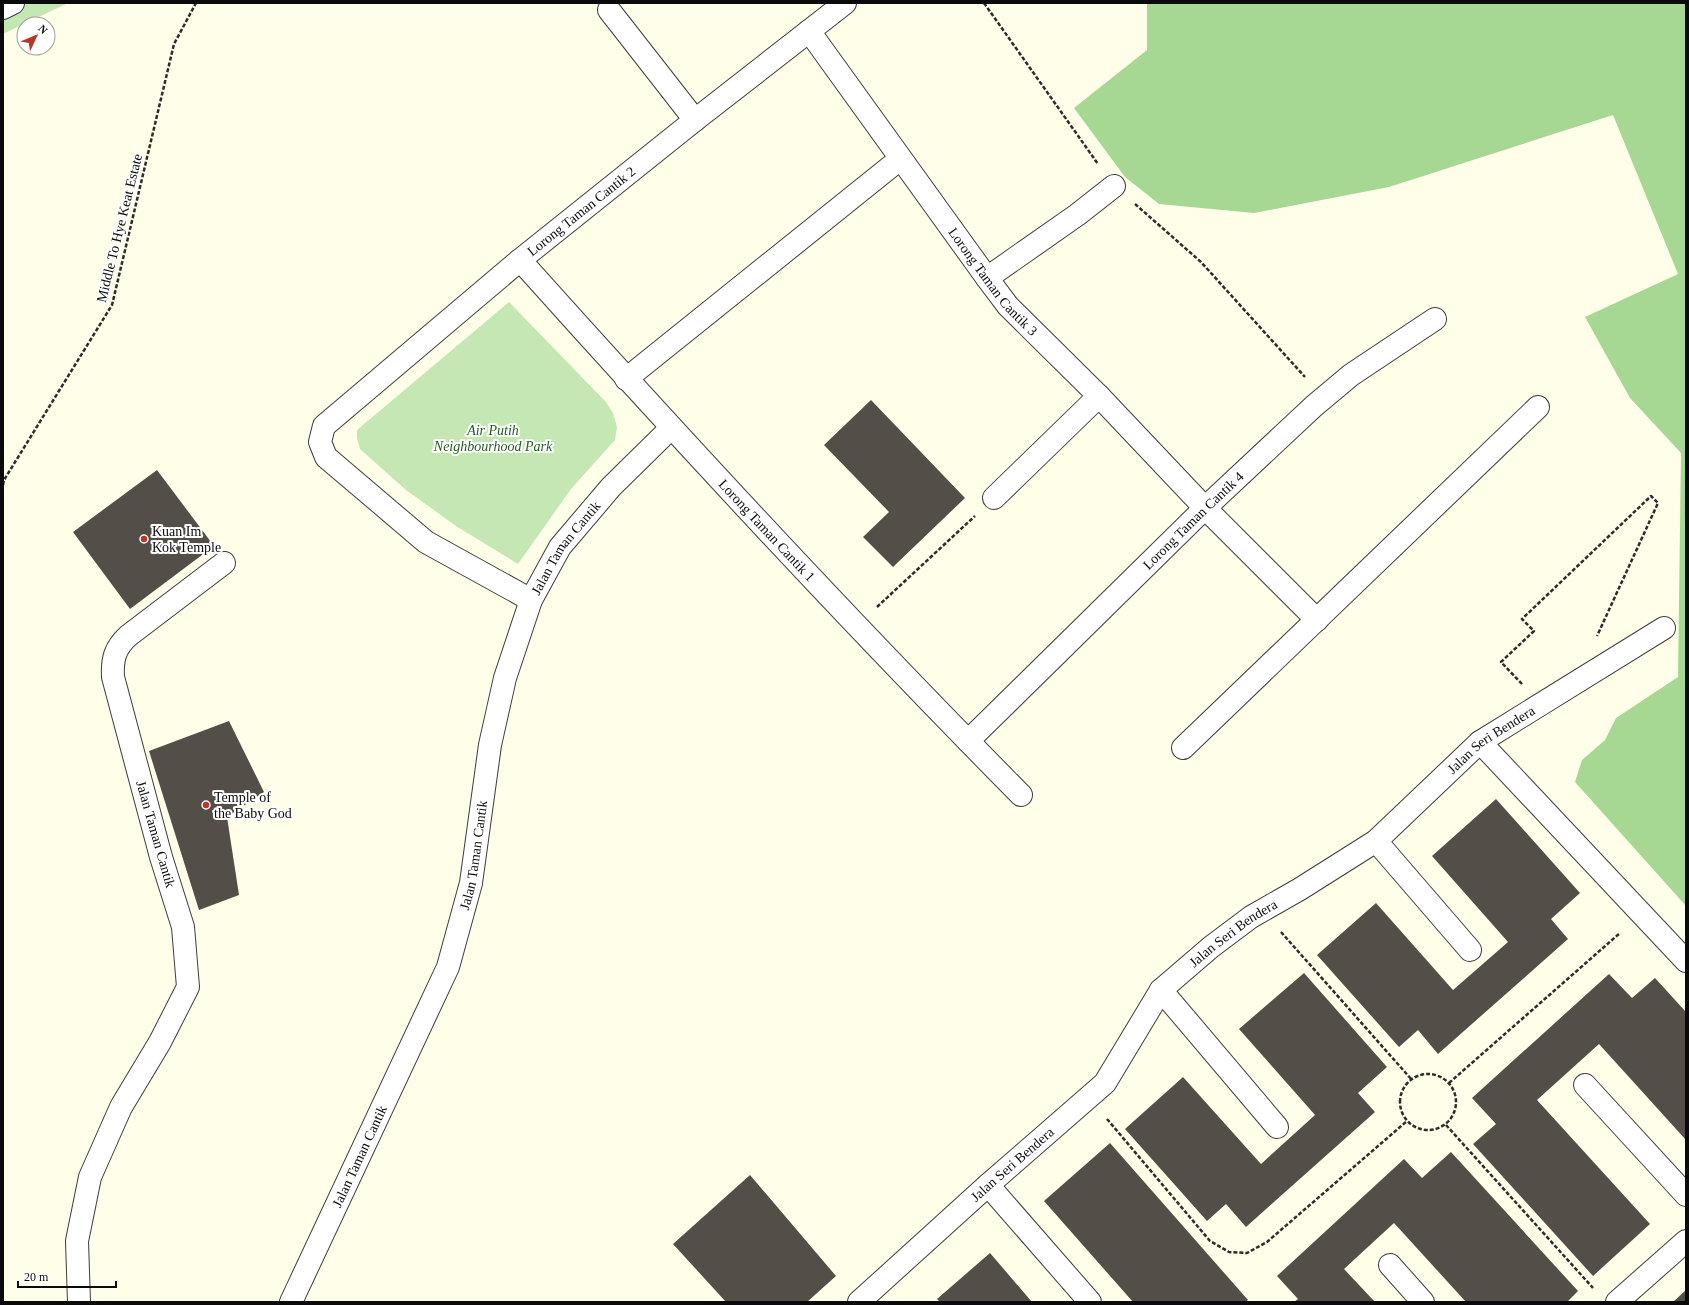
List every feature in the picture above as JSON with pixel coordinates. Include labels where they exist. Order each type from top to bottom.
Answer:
[{"type":"street","points":[[3,8],[13,3]]},
{"type":"street","name":"Lorong Taman Cantik 2","points":[[531,600],[426,542],[420,537],[326,457],[320,442],[324,426],[520,260],[695,120],[845,3]]},
{"type":"street","points":[[609,10],[695,120]]},
{"type":"street","name":"Lorong Taman Cantik 3","points":[[808,31],[1008,306],[1099,396],[1205,508],[1317,620]]},
{"type":"street","points":[[626,379],[900,159]]},
{"type":"street","points":[[987,278],[1077,215],[1114,186]]},
{"type":"street","name":"Lorong Taman Cantik 1","points":[[520,260],[671,428],[968,741],[1021,794]]},
{"type":"street","name":"Lorong Taman Cantik 4","points":[[968,741],[1205,508],[1314,406],[1351,375],[1435,319]]},
{"type":"street","points":[[994,498],[1099,396]]},
{"type":"street","points":[[1183,748],[1538,408]]},
{"type":"street","name":"Jalan Taman Cantik","points":[[291,1302],[448,967],[470,883],[490,745],[505,678],[531,600],[560,547],[611,487],[671,428]]},
{"type":"street","name":"Jalan Taman Cantik","points":[[79,1302],[77,1241],[90,1177],[121,1107],[160,1042],[188,987],[183,926],[161,856],[113,677],[112,665],[114,654],[120,644],[128,636],[224,563]]},
{"type":"street","name":"Jalan Seri Bendera","points":[[859,1302],[988,1185],[1105,1084],[1161,990],[1211,947],[1261,911],[1300,889],[1376,841],[1480,742],[1664,628]]},
{"type":"street","points":[[1480,742],[1686,961]]},
{"type":"street","points":[[1376,841],[1470,950]]},
{"type":"street","points":[[1161,990],[1277,1127]]},
{"type":"street","points":[[1585,1086],[1686,1195]]},
{"type":"street","points":[[988,1185],[1090,1302]]},
{"type":"street","points":[[1617,1302],[1686,1241]]},
{"type":"street","points":[[1390,1265],[1424,1302]]},
{"type":"path","name":"Middle To Hye Keat Estate","points":[[3,486],[4,480],[112,305],[174,44],[196,3]]},
{"type":"path","points":[[984,3],[1114,186],[1201,262],[1307,380]]},
{"type":"path","points":[[1541,704],[1501,662],[1534,631],[1522,619],[1651,496],[1658,503],[1595,640]]},
{"type":"path","points":[[876,608],[994,498]]},
{"type":"path","points":[[1261,911],[1412,1080]]},
{"type":"path","points":[[1449,1083],[1642,914]]},
{"type":"path","points":[[1424,1074],[1433,1074],[1449,1083],[1457,1100],[1452,1119],[1446,1125],[1438,1130],[1428,1131],[1419,1129],[1407,1121],[1401,1109],[1400,1100],[1403,1090],[1408,1083],[1424,1074]]},
{"type":"path","points":[[1089,1097],[1210,1241],[1229,1252],[1247,1253],[1267,1242],[1407,1121]]},
{"type":"path","points":[[1446,1125],[1594,1290]]},
{"type":"green space","points":[[3,3],[68,3],[41,16],[16,16],[16,28],[3,34]]},
{"type":"green space","points":[[1147,3],[1686,3],[1686,906],[1575,782],[1582,760],[1605,740],[1616,718],[1678,677],[1681,453],[1630,398],[1585,317],[1678,274],[1613,115],[1389,187],[1254,213],[1159,204],[1125,177],[1074,108],[1147,50]]},
{"type":"green space","name":"Air Putih Neighbourhood Park","points":[[509,302],[606,402],[613,413],[617,427],[615,440],[571,489],[518,564],[456,526],[406,490],[360,449],[357,438],[357,430]]},
{"type":"building","points":[[871,400],[965,498],[893,567],[863,537],[889,512],[824,445]]},
{"type":"building","name":"Kuan Im Kok Temple","points":[[157,470],[214,546],[130,609],[73,532]]},
{"type":"building","name":"Temple of the Baby God","points":[[229,721],[264,792],[227,817],[239,895],[199,910],[149,751]]},
{"type":"building","points":[[1496,799],[1580,893],[1551,919],[1568,939],[1438,1054],[1418,1030],[1399,1047],[1317,955],[1376,903],[1453,990],[1508,942],[1432,856]]},
{"type":"building","points":[[1304,973],[1387,1067],[1358,1093],[1375,1112],[1246,1227],[1226,1204],[1207,1221],[1125,1129],[1183,1077],[1261,1164],[1315,1115],[1239,1029]]},
{"type":"building","points":[[1609,974],[1632,998],[1655,978],[1686,1012],[1686,1140],[1599,1044],[1537,1100],[1650,1224],[1593,1276],[1473,1144],[1496,1124],[1472,1098]]},
{"type":"building","points":[[1110,1143],[1248,1300],[1246,1302],[1133,1302],[1044,1201]]},
{"type":"building","points":[[1451,1152],[1578,1291],[1567,1302],[1466,1302],[1394,1223],[1344,1269],[1375,1302],[1294,1302],[1298,1299],[1277,1276],[1404,1159],[1422,1178]]},
{"type":"building","points":[[750,1175],[836,1276],[807,1302],[726,1302],[673,1244]]},
{"type":"building","points":[[990,1253],[1032,1302],[940,1302],[937,1299]]},
{"type":"building","points":[[1686,1290],[1686,1302],[1673,1302]]},
{"type":"place","name":"Kuan Im Kok Temple","points":[[144,539]]},
{"type":"place","name":"Temple of the Baby God","points":[[206,805]]}]
